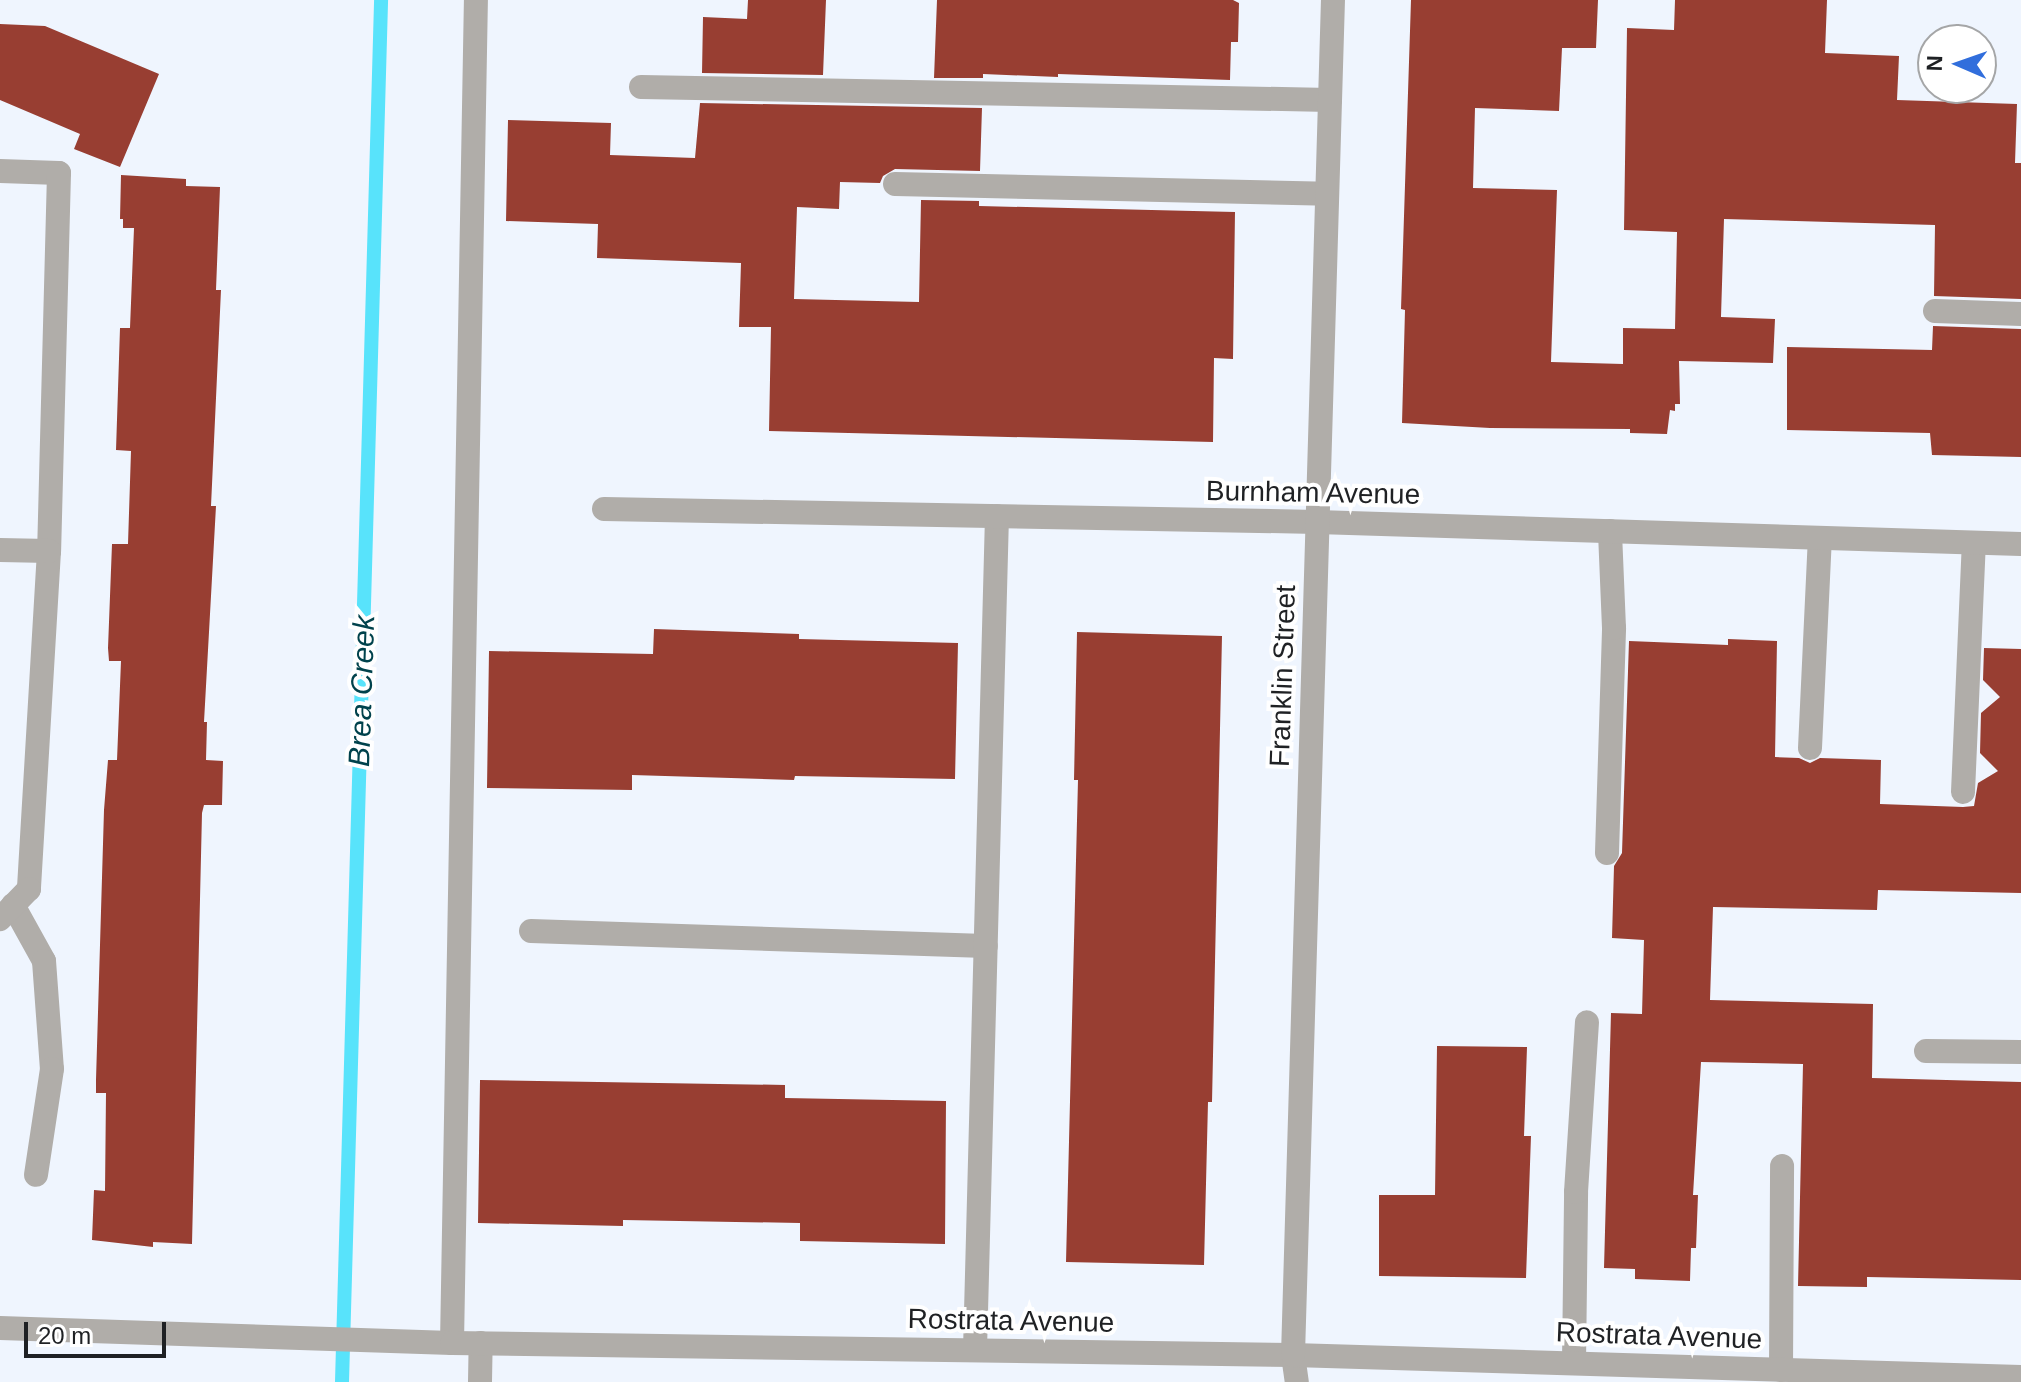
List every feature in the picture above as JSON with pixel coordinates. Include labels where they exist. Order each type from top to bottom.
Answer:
[{"type":"street","points":[[448,1343],[476,0]]},
{"type":"street","name":"Franklin Street","points":[[1297,1382],[1293,1355],[1333,0]]},
{"type":"street","points":[[641,87],[1330,100]]},
{"type":"street","points":[[0,171],[59,173],[49,551],[29,889],[7,912],[44,961],[52,1069],[36,1175]]},
{"type":"street","points":[[895,184],[1327,194]]},
{"type":"street","points":[[1935,311],[2021,314]]},
{"type":"street","name":"Burnham Avenue","points":[[604,509],[1317,522],[2021,544]]},
{"type":"street","points":[[975,1350],[997,516]]},
{"type":"street","points":[[1607,853],[1614,628],[1610,531]]},
{"type":"street","points":[[1810,748],[1820,538]]},
{"type":"street","points":[[1963,792],[1974,543]]},
{"type":"street","points":[[0,550],[49,551]]},
{"type":"street","points":[[531,931],[986,946]]},
{"type":"street","points":[[1574,1363],[1576,1192],[1587,1022]]},
{"type":"street","points":[[1926,1051],[2021,1052]]},
{"type":"street","points":[[1781,1370],[1782,1166]]},
{"type":"street","name":"Rostrata Avenue","points":[[0,1328],[448,1343],[1293,1355],[2021,1377]]},
{"type":"street","points":[[480,1382],[481,1343]]},
{"type":"building","points":[[748,0],[826,0],[823,75],[702,73],[703,17],[747,19]]},
{"type":"building","points":[[937,0],[1233,0],[1239,3],[1238,42],[1231,42],[1230,80],[1058,74],[1058,77],[983,74],[983,78],[934,78]]},
{"type":"building","points":[[1411,0],[1598,0],[1596,48],[1562,48],[1559,111],[1475,108],[1473,188],[1557,190],[1551,362],[1623,364],[1623,328],[1675,329],[1677,232],[1624,230],[1627,28],[1674,30],[1675,0],[1827,0],[1825,53],[1899,56],[1897,100],[1917,101],[1917,104],[2017,104],[2015,163],[2021,163],[2021,299],[1934,296],[1935,225],[1724,219],[1721,317],[1775,319],[1773,363],[1679,361],[1680,404],[1675,404],[1675,411],[1670,410],[1667,434],[1630,433],[1630,429],[1490,428],[1402,423],[1405,310],[1401,309]]},
{"type":"building","points":[[0,24],[45,26],[159,74],[120,167],[74,149],[80,134],[0,100]]},
{"type":"building","points":[[700,103],[982,108],[980,171],[895,169],[883,176],[880,183],[840,182],[839,209],[797,207],[794,299],[919,302],[921,200],[979,201],[979,206],[1235,212],[1233,359],[1214,358],[1213,442],[769,431],[771,327],[739,327],[741,263],[597,258],[598,224],[506,221],[508,120],[611,123],[610,155],[695,158]]},
{"type":"building","points":[[121,175],[186,179],[186,186],[220,187],[216,290],[221,290],[211,506],[216,506],[204,722],[207,722],[206,760],[223,761],[222,805],[204,805],[202,813],[192,1244],[153,1242],[153,1247],[92,1240],[94,1190],[105,1191],[106,1093],[96,1093],[104,810],[108,760],[117,760],[121,661],[109,661],[108,648],[112,544],[128,544],[131,451],[116,450],[120,328],[130,328],[134,228],[123,228],[123,219],[120,219]]},
{"type":"building","points":[[1933,326],[2021,329],[2021,457],[1932,455],[1930,433],[1787,430],[1787,347],[1932,350]]},
{"type":"building","points":[[654,629],[799,634],[799,639],[958,643],[955,779],[795,776],[794,780],[632,775],[632,790],[487,788],[489,651],[653,654]]},
{"type":"building","points":[[1077,632],[1222,636],[1212,1102],[1208,1102],[1204,1265],[1066,1262],[1078,780],[1074,780]]},
{"type":"building","points":[[1728,639],[1777,641],[1775,757],[1799,758],[1810,763],[1820,758],[1881,760],[1880,804],[1963,807],[1974,806],[1978,783],[1998,771],[1980,753],[1981,713],[2000,697],[1983,680],[1984,648],[2021,649],[2021,893],[1878,890],[1877,910],[1713,907],[1710,1000],[1873,1004],[1872,1078],[2021,1082],[2021,1280],[1867,1277],[1867,1287],[1798,1286],[1803,1064],[1701,1062],[1693,1195],[1698,1195],[1696,1248],[1691,1248],[1690,1281],[1635,1279],[1635,1269],[1604,1268],[1611,1013],[1642,1014],[1644,940],[1612,938],[1614,866],[1622,853],[1629,641],[1728,645]]},
{"type":"building","points":[[1437,1046],[1527,1047],[1524,1136],[1531,1136],[1526,1278],[1379,1276],[1379,1195],[1435,1195]]},
{"type":"building","points":[[480,1080],[785,1085],[785,1098],[946,1101],[945,1244],[800,1241],[800,1223],[623,1220],[623,1226],[478,1223]]},
{"type":"waterway","name":"Brea Creek","points":[[342,1382],[381,0]]}]
